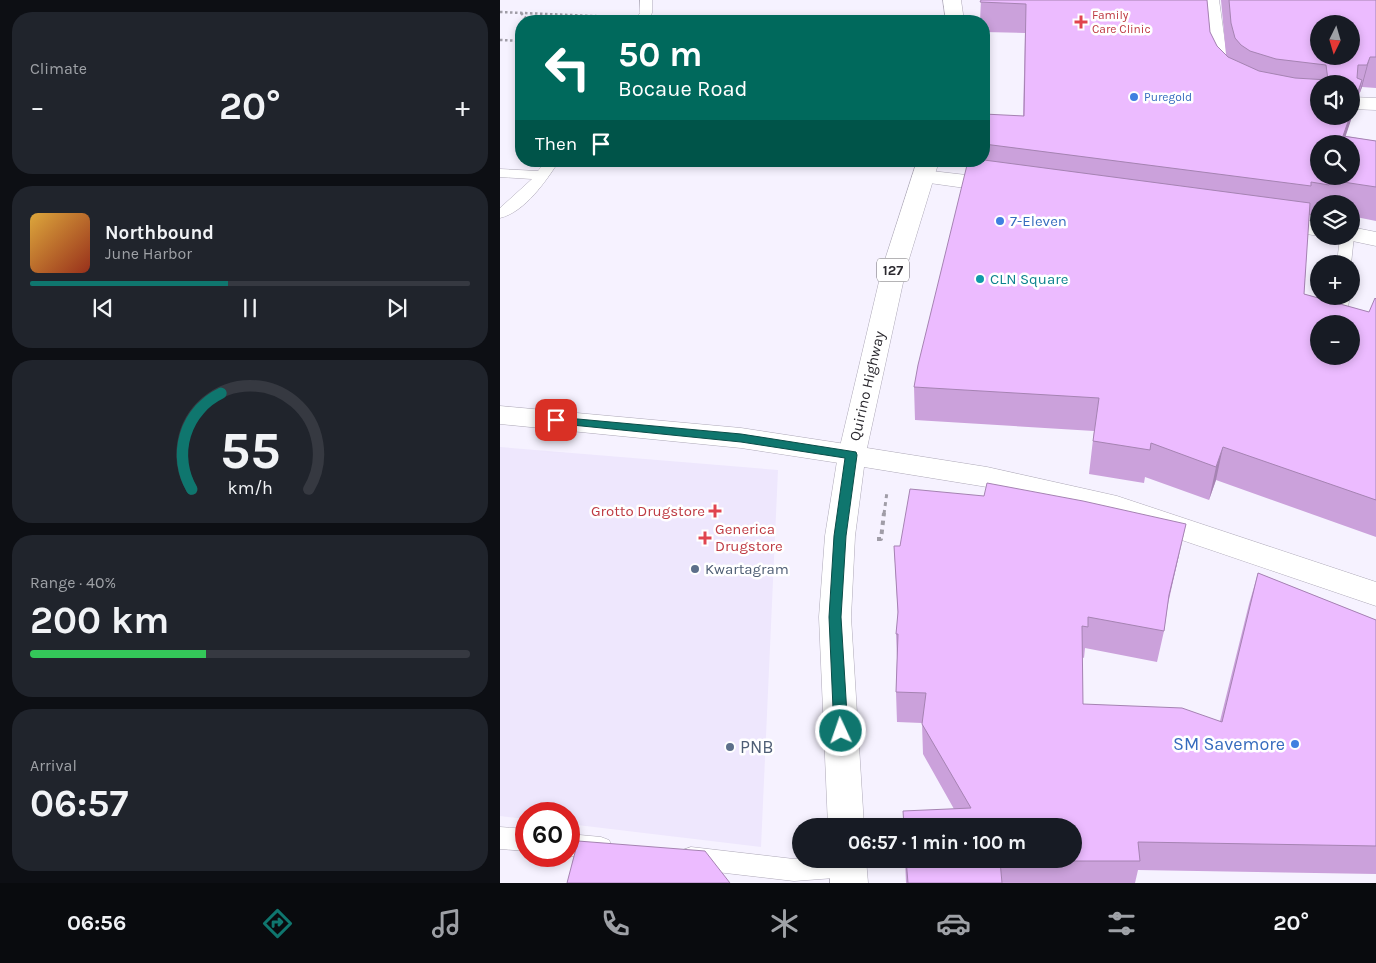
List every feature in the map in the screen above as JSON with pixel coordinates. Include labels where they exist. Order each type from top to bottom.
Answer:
[{"type":"main road","points":[[952,0],[954,15]]},
{"type":"main road","points":[[1210,0],[1220,71],[1226,82],[1242,89]]},
{"type":"main road","points":[[1360,104],[1376,104]]},
{"type":"main road","points":[[925,168],[1026,189]]},
{"type":"main road","name":"Quirino Highway","points":[[846,818],[835,617],[840,536],[852,455],[894,269],[925,168]]},
{"type":"main road","points":[[1250,219],[1310,228]]},
{"type":"main road","points":[[1360,236],[1376,239]]},
{"type":"main road","points":[[500,415],[741,438],[987,477],[1117,507],[1376,594]]},
{"type":"lane","points":[[645,15],[646,0]]},
{"type":"lane","points":[[500,214],[519,200],[548,167]]},
{"type":"lane","points":[[500,172],[543,175]]},
{"type":"lane","points":[[1340,314],[1341,305]]},
{"type":"lane","points":[[500,838],[515,839]]},
{"type":"lane","points":[[580,846],[628,851]]},
{"type":"lane","points":[[667,856],[794,870],[848,869]]},
{"type":"path","points":[[500,12],[570,15]]},
{"type":"path","points":[[500,40],[515,41]]},
{"type":"shaded area","points":[[500,447],[778,470],[761,847],[580,825],[580,802],[515,802],[515,818],[500,816]]},
{"type":"building","points":[[981,0],[1207,0],[1210,32],[1217,46],[1228,57],[1259,71],[1310,79],[1310,125],[1347,125],[1343,135],[1310,135],[1311,186],[990,145],[990,114],[1024,116],[1026,4],[980,2]]},
{"type":"building","points":[[1229,0],[1376,0],[1376,57],[1370,57],[1367,65],[1360,65],[1360,15],[1310,15],[1310,63],[1276,59],[1250,51],[1241,45],[1235,38],[1231,23]]},
{"type":"building","points":[[1326,65],[1358,65],[1357,75],[1327,75]]},
{"type":"building","points":[[1360,139],[1376,141],[1376,187],[1360,185]]},
{"type":"building","points":[[990,161],[1310,203],[1304,294],[1310,296],[1310,305],[1344,305],[1369,312],[1376,299],[1376,500],[1223,447],[1216,467],[1151,443],[1150,450],[1093,441],[1099,398],[914,387],[967,167],[990,167]]},
{"type":"building","points":[[987,483],[1083,501],[1186,524],[1169,595],[1164,631],[1088,617],[1088,627],[1082,626],[1083,704],[1182,708],[1222,722],[1258,573],[1376,620],[1376,846],[1138,842],[1140,861],[1082,861],[1082,818],[903,818],[903,811],[971,808],[922,724],[926,693],[896,692],[898,612],[894,546],[900,546],[910,489],[984,496]]},
{"type":"building","points":[[580,841],[705,851],[730,883],[567,883],[571,867],[580,867]]},
{"type":"building","points":[[907,868],[1001,868],[1002,883],[908,883]]},
{"type":"place","name":"Family Care Clinic","points":[[1081,22]]},
{"type":"place","name":"Puregold","points":[[1134,97]]},
{"type":"place","name":"7-Eleven","points":[[1000,221]]},
{"type":"place","name":"CLN Square","points":[[980,279]]},
{"type":"place","name":"Grotto Drugstore","points":[[715,511]]},
{"type":"place","name":"Generica Drugstore","points":[[705,538]]},
{"type":"place","name":"Kwartagram","points":[[695,569]]},
{"type":"place","name":"SM Savemore","points":[[1295,744]]},
{"type":"place","name":"PNB","points":[[730,747]]},
{"type":"route","points":[[556,420],[741,438],[852,455],[840,536],[835,617],[841,731]]}]
